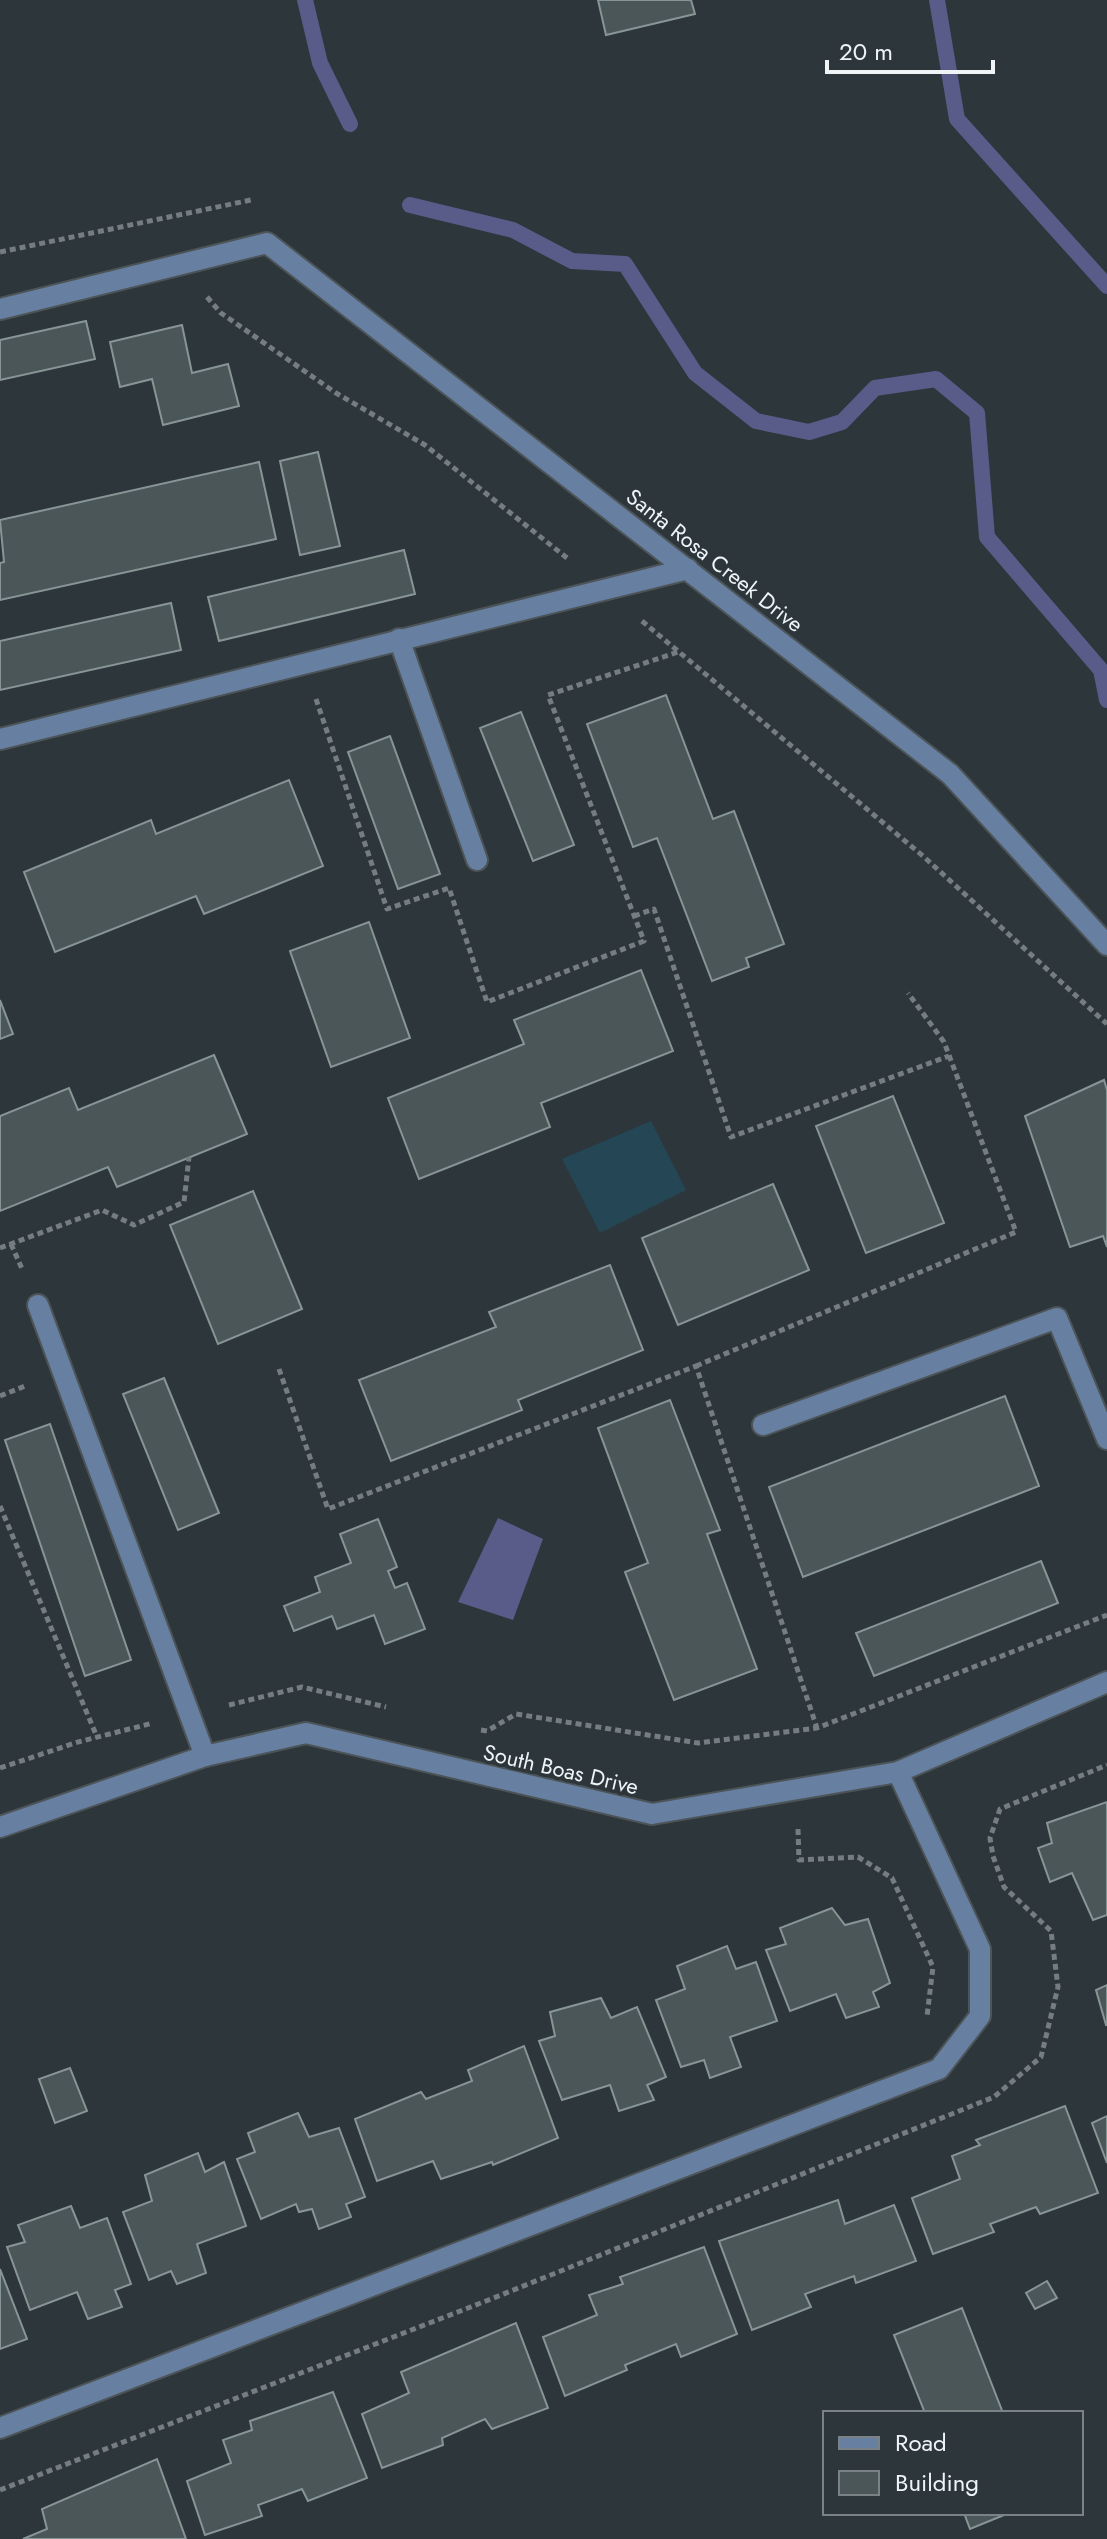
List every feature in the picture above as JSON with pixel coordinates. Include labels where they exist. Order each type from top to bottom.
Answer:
[{"type":"street","name":"Santa Rosa Creek Drive","points":[[178,263],[267,243],[950,774],[1107,945]]},
{"type":"street","points":[[0,309],[178,263]]},
{"type":"street","points":[[0,739],[688,569]]},
{"type":"street","points":[[399,639],[477,860]]},
{"type":"street","points":[[38,1305],[205,1756]]},
{"type":"street","points":[[763,1425],[1057,1318],[1107,1439]]},
{"type":"street","name":"South Boas Drive","points":[[0,1827],[205,1756],[306,1733],[652,1814],[898,1772],[1107,1682]]},
{"type":"street","points":[[0,2428],[939,2069],[980,2016],[980,1949],[898,1772]]},
{"type":"path","points":[[0,252],[251,200]]},
{"type":"path","points":[[178,263],[221,313],[336,393],[425,445],[605,589],[923,856],[1107,1024]]},
{"type":"path","points":[[634,916],[654,909],[731,1137],[949,1056]]},
{"type":"path","points":[[279,1369],[328,1509],[696,1366],[1016,1232],[944,1042],[908,993]]},
{"type":"path","points":[[0,1248],[102,1210],[134,1225],[184,1202],[189,1157]]},
{"type":"path","points":[[696,1366],[817,1728]]},
{"type":"path","points":[[0,1506],[97,1737]]},
{"type":"path","points":[[472,1728],[487,1731],[516,1714],[698,1743],[817,1728],[1107,1615]]},
{"type":"path","points":[[0,1768],[97,1737],[302,1687],[395,1709]]},
{"type":"path","points":[[798,1791],[799,1860],[858,1857],[892,1878],[933,1967],[927,2020]]},
{"type":"shaded area","points":[[651,1121],[686,1190],[600,1233],[562,1159]]},
{"type":"water","points":[[498,1518],[543,1539],[513,1620],[458,1602]]},
{"type":"building","points":[[598,0],[691,0],[695,14],[606,35]]},
{"type":"building","points":[[86,321],[95,359],[0,380],[0,340]]},
{"type":"building","points":[[182,325],[192,373],[228,364],[239,406],[163,425],[152,379],[120,387],[110,342]]},
{"type":"building","points":[[318,452],[340,546],[300,555],[280,461]]},
{"type":"building","points":[[259,462],[276,539],[0,600],[0,563],[4,562],[0,520]]},
{"type":"building","points":[[404,550],[415,594],[219,641],[208,597]]},
{"type":"building","points":[[171,603],[181,650],[0,690],[0,641]]},
{"type":"building","points":[[666,695],[713,819],[734,811],[784,944],[746,958],[749,967],[712,981],[657,838],[633,847],[587,724]]},
{"type":"building","points":[[521,712],[574,845],[533,861],[480,728]]},
{"type":"building","points":[[390,736],[440,874],[398,889],[348,752]]},
{"type":"building","points":[[289,780],[323,866],[204,914],[196,896],[55,952],[24,872],[151,820],[156,834]]},
{"type":"building","points":[[369,922],[410,1038],[331,1067],[290,951]]},
{"type":"building","points":[[641,970],[673,1051],[541,1103],[550,1127],[419,1179],[388,1098],[524,1044],[514,1020]]},
{"type":"building","points":[[0,1000],[13,1034],[0,1039]]},
{"type":"building","points":[[214,1055],[247,1134],[117,1187],[108,1167],[0,1211],[0,1116],[69,1088],[78,1110]]},
{"type":"building","points":[[1104,1080],[1107,1090],[1107,1247],[1103,1236],[1070,1247],[1025,1116]]},
{"type":"building","points":[[893,1096],[944,1223],[866,1253],[816,1126]]},
{"type":"building","points":[[773,1184],[809,1270],[678,1325],[642,1238]]},
{"type":"building","points":[[253,1191],[302,1309],[218,1344],[170,1225]]},
{"type":"building","points":[[610,1265],[643,1350],[518,1400],[522,1410],[391,1461],[359,1380],[496,1327],[489,1312]]},
{"type":"building","points":[[164,1378],[219,1513],[178,1530],[123,1394]]},
{"type":"building","points":[[1005,1396],[1039,1486],[803,1577],[769,1487]]},
{"type":"building","points":[[670,1400],[720,1530],[707,1534],[757,1669],[674,1700],[625,1572],[648,1563],[598,1428]]},
{"type":"building","points":[[50,1424],[131,1660],[85,1676],[5,1440]]},
{"type":"building","points":[[378,1519],[397,1567],[388,1571],[395,1588],[407,1583],[425,1629],[385,1644],[374,1615],[337,1629],[332,1616],[294,1631],[284,1606],[320,1592],[315,1577],[351,1563],[340,1534]]},
{"type":"building","points":[[1041,1561],[1058,1603],[874,1676],[856,1633]]},
{"type":"building","points":[[1107,1802],[1107,1915],[1093,1920],[1072,1873],[1050,1882],[1038,1848],[1052,1843],[1047,1823]]},
{"type":"building","points":[[832,1908],[845,1925],[868,1919],[890,1983],[873,1992],[879,2007],[846,2018],[836,1994],[790,2011],[766,1950],[786,1944],[780,1928]]},
{"type":"building","points":[[727,1946],[736,1969],[756,1962],[777,2021],[730,2037],[741,2067],[710,2078],[704,2060],[681,2067],[656,2000],[685,1989],[677,1966]]},
{"type":"building","points":[[1107,1985],[1107,2025],[1106,2025],[1096,1990]]},
{"type":"building","points":[[601,1998],[611,2018],[637,2007],[666,2077],[647,2085],[654,2100],[619,2111],[610,2085],[562,2100],[539,2041],[555,2036],[550,2012]]},
{"type":"building","points":[[524,2046],[558,2138],[493,2165],[492,2162],[441,2179],[433,2161],[377,2181],[355,2119],[421,2092],[426,2099],[472,2081],[468,2070]]},
{"type":"building","points":[[70,2068],[87,2111],[55,2123],[39,2079]]},
{"type":"building","points":[[1065,2106],[1098,2193],[1040,2214],[1036,2207],[990,2224],[994,2232],[933,2254],[912,2198],[960,2179],[952,2156],[980,2145],[976,2140]]},
{"type":"building","points":[[298,2113],[309,2137],[339,2128],[365,2197],[346,2204],[351,2217],[319,2229],[312,2209],[299,2212],[296,2204],[261,2219],[237,2159],[255,2152],[248,2133]]},
{"type":"building","points":[[1107,2116],[1107,2163],[1092,2123]]},
{"type":"building","points":[[198,2153],[205,2172],[224,2162],[246,2226],[197,2244],[206,2273],[177,2284],[171,2271],[149,2280],[123,2212],[152,2201],[145,2175]]},
{"type":"building","points":[[838,2200],[845,2224],[894,2205],[916,2261],[856,2283],[854,2276],[805,2294],[811,2307],[752,2330],[719,2241]]},
{"type":"building","points":[[71,2206],[80,2228],[107,2218],[131,2284],[115,2290],[122,2307],[88,2319],[77,2292],[30,2310],[7,2247],[25,2242],[18,2225]]},
{"type":"building","points":[[704,2247],[737,2334],[681,2357],[676,2344],[625,2365],[627,2370],[565,2396],[543,2337],[597,2315],[589,2295],[623,2284],[620,2277]]},
{"type":"building","points":[[0,2269],[27,2339],[0,2349]]},
{"type":"building","points":[[1047,2281],[1057,2298],[1035,2309],[1026,2293]]},
{"type":"building","points":[[962,2308],[1002,2411],[924,2411],[894,2335]]},
{"type":"building","points":[[516,2323],[548,2408],[492,2429],[485,2419],[442,2438],[443,2445],[382,2468],[362,2414],[409,2393],[401,2372]]},
{"type":"building","points":[[333,2392],[367,2478],[308,2501],[302,2489],[258,2505],[262,2516],[205,2535],[187,2481],[231,2463],[223,2440],[252,2430],[250,2421]]},
{"type":"building","points":[[157,2459],[186,2539],[23,2539],[47,2529],[42,2509]]},
{"type":"building","points":[[965,2515],[1004,2515],[970,2529]]},
{"type":"waterway","points":[[305,0],[320,63],[350,124]]},
{"type":"waterway","points":[[937,0],[957,119],[1107,286]]},
{"type":"waterway","points":[[410,205],[513,230],[572,261],[625,264],[695,373],[756,421],[809,432],[842,422],[875,388],[936,379],[977,413],[987,537],[1101,670],[1107,700]]}]
